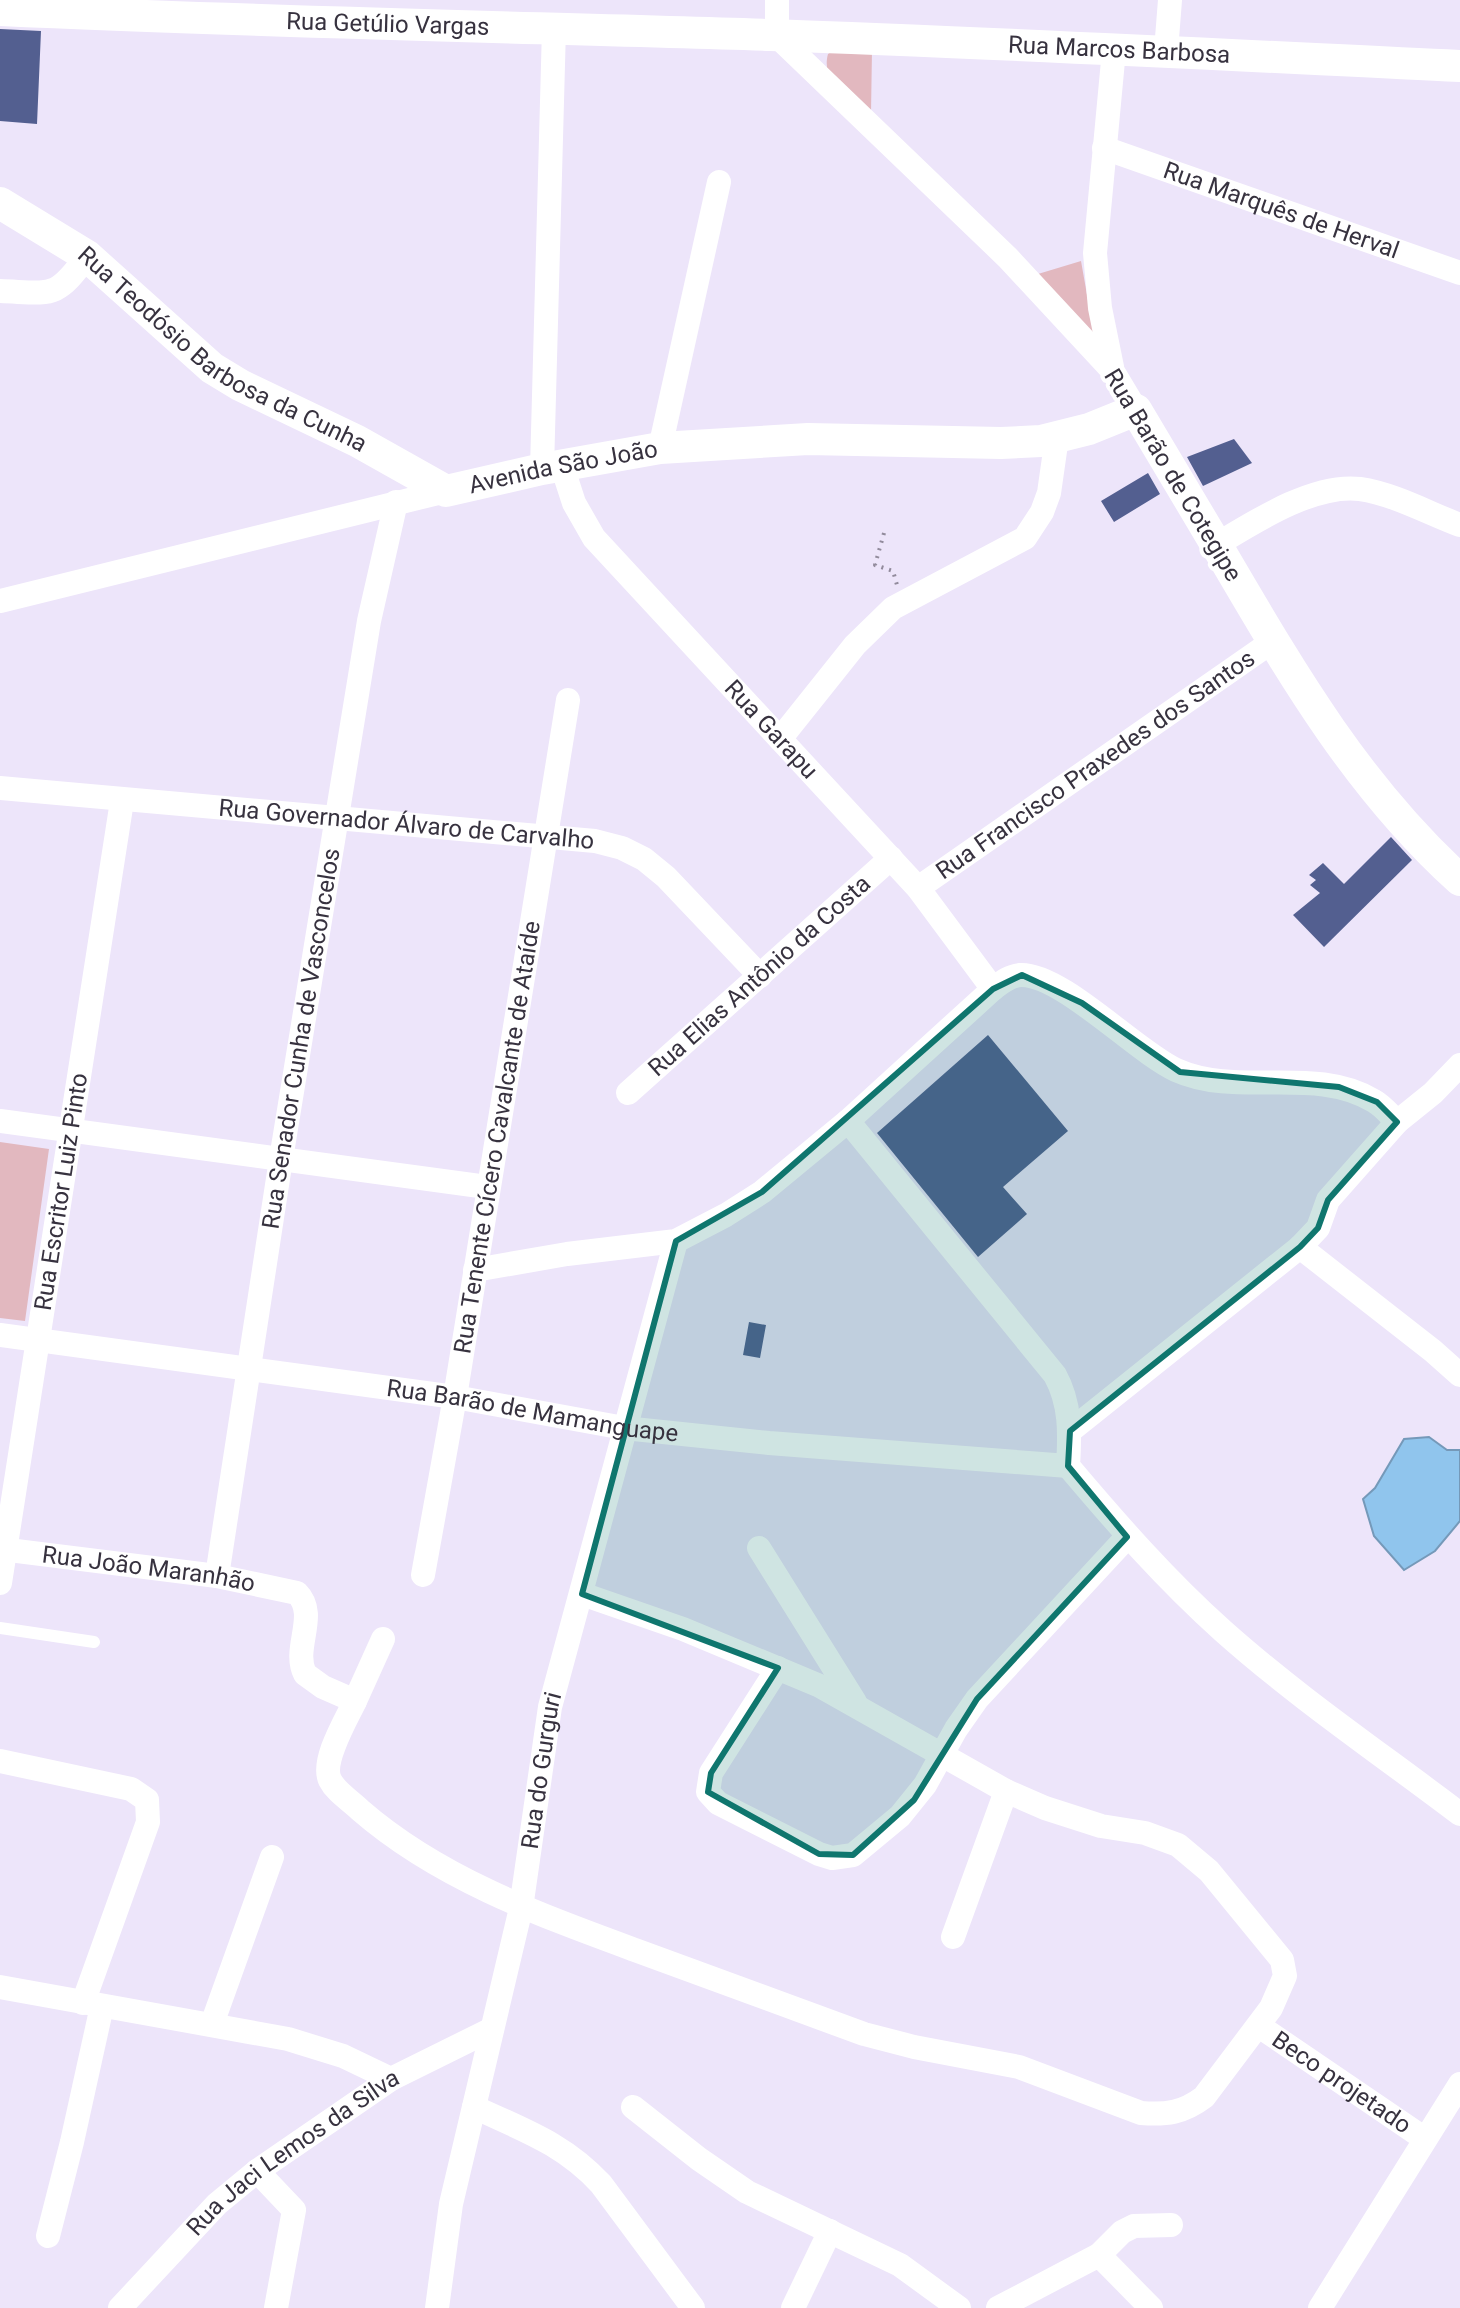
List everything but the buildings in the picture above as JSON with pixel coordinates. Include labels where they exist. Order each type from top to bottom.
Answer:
[{"type":"main road","name":"Rua Getúlio Vargas","points":[[0,10],[229,21],[777,36]]},
{"type":"main road","name":"Rua Marcos Barbosa","points":[[777,36],[1460,66]]},
{"type":"main road","name":"Rua Teodósio Barbosa da Cunha","points":[[0,203],[87,256],[212,368],[240,385],[357,441],[446,491]]},
{"type":"main road","name":"Avenida São João","points":[[446,491],[552,467],[660,448],[808,439],[1021,443],[1089,429],[1136,410]]},
{"type":"main road","name":"Rua Barão de Cotegipe","points":[[1136,410],[1273,641],[1362,777],[1428,852],[1460,880]]},
{"type":"street","points":[[777,0],[777,36]]},
{"type":"street","points":[[1166,51],[1170,0]]},
{"type":"street","name":"Rua Garapu","points":[[554,28],[552,467],[594,538],[918,888],[993,989]]},
{"type":"street","name":"Rua Barão de Cotegipe","points":[[777,36],[1008,258],[1112,370],[1136,410]]},
{"type":"street","points":[[1112,370],[1100,308],[1095,253],[1114,50]]},
{"type":"street","name":"Rua Marquês de Herval","points":[[1104,148],[1460,273]]},
{"type":"street","points":[[660,448],[719,182]]},
{"type":"street","points":[[0,291],[54,291],[71,278],[87,256]]},
{"type":"street","points":[[780,739],[855,645],[893,608],[1025,538],[1042,512],[1049,493],[1057,437]]},
{"type":"street","points":[[1216,545],[1278,510],[1317,495],[1347,489],[1372,492],[1460,525]]},
{"type":"street","name":"Avenida São João","points":[[0,601],[446,491]]},
{"type":"street","name":"Rua Senador Cunha de Vasconcelos","points":[[217,1576],[369,621],[396,502]]},
{"type":"street","name":"Rua Francisco Praxedes dos Santos","points":[[918,888],[1273,641]]},
{"type":"street","name":"Rua Tenente Cícero Cavalcante de Ataíde","points":[[423,1575],[455,1397],[568,700]]},
{"type":"street","name":"Rua Governador Álvaro de Carvalho","points":[[0,788],[595,841],[622,848],[644,859],[666,877],[760,976]]},
{"type":"street","name":"Rua Escritor Luiz Pinto","points":[[0,1583],[122,801]]},
{"type":"street","name":"Rua Elias Antônio da Costa","points":[[628,1093],[891,858]]},
{"type":"street","points":[[475,1270],[567,1254],[676,1241],[762,1192],[848,1121],[993,989],[1013,977],[1033,977],[1046,982],[1082,1003],[1157,1061],[1180,1072],[1226,1081],[1339,1087],[1377,1102],[1397,1122]]},
{"type":"street","points":[[1070,1431],[1300,1247],[1318,1228],[1328,1200],[1397,1122],[1433,1093],[1460,1065]]},
{"type":"street","points":[[0,1121],[487,1187]]},
{"type":"street","points":[[848,1121],[1043,1359],[1063,1391],[1070,1431],[1068,1466],[1127,1537],[1189,1600],[1257,1660],[1460,1814]]},
{"type":"street","name":"Rua do Gurguri","points":[[437,2308],[451,2204],[521,1908],[550,1707],[676,1241]]},
{"type":"street","points":[[1300,1247],[1460,1375]]},
{"type":"street","name":"Rua Barão de Mamanguape","points":[[0,1335],[455,1397],[624,1428],[769,1443],[1068,1466]]},
{"type":"street","points":[[778,1668],[711,1773],[708,1792],[718,1803],[819,1854],[843,1858],[853,1855],[900,1816],[925,1785],[956,1729],[977,1699],[1127,1537]]},
{"type":"street","points":[[759,1548],[856,1704]]},
{"type":"street","name":"Rua João Maranhão","points":[[3,1549],[217,1576],[297,1593],[307,1611],[300,1656],[305,1674],[323,1687],[355,1701]]},
{"type":"street","points":[[383,1639],[330,1757],[327,1768],[329,1779],[377,1825],[415,1851],[521,1908],[864,2034],[1019,2067],[1141,2113],[1176,2113],[1190,2108],[1204,2097],[1259,2026],[1283,1987],[1285,1968],[1282,1960],[1209,1871],[1178,1845],[1145,1833],[1073,1818],[1006,1791],[856,1704],[683,1629],[582,1594]]},
{"type":"street","points":[[0,1761],[131,1789],[147,1800],[148,1822],[92,2004],[48,2236]]},
{"type":"street","points":[[953,1937],[1006,1791]]},
{"type":"street","points":[[212,2024],[272,1857]]},
{"type":"street","points":[[0,1987],[288,2039],[343,2056],[391,2079]]},
{"type":"street","name":"Beco projetado","points":[[1259,2026],[1425,2139]]},
{"type":"street","name":"Rua Jaci Lemos da Silva","points":[[120,2308],[217,2204],[257,2171],[391,2079],[492,2029]]},
{"type":"street","points":[[1320,2308],[1460,2084]]},
{"type":"street","points":[[474,2107],[551,2142],[586,2167],[693,2308]]},
{"type":"street","points":[[633,2107],[747,2192],[900,2265],[959,2308]]},
{"type":"street","points":[[257,2171],[294,2210],[276,2308]]},
{"type":"street","points":[[998,2308],[1099,2255],[1122,2232],[1134,2226],[1171,2225]]},
{"type":"street","points":[[793,2308],[830,2231]]},
{"type":"street","points":[[1099,2255],[1151,2308]]},
{"type":"lane","points":[[0,1628],[94,1642]]},
{"type":"path","points":[[884,533],[875,565],[893,571],[902,603]]},
{"type":"highlighted area","points":[[1022,975],[1082,1003],[1180,1072],[1339,1087],[1377,1102],[1397,1122],[1328,1200],[1318,1228],[1300,1247],[1070,1431],[1068,1466],[1127,1537],[977,1699],[914,1800],[853,1855],[819,1854],[708,1792],[711,1773],[778,1668],[582,1594],[676,1241],[762,1192],[993,989]]},
{"type":"shaded area","points":[[835,49],[872,50],[871,113],[833,81],[827,64],[828,54]]},
{"type":"shaded area","points":[[1081,261],[1095,340],[1038,274]]},
{"type":"shaded area","points":[[0,1142],[49,1149],[25,1321],[0,1318]]},
{"type":"water","points":[[1429,1437],[1447,1450],[1460,1450],[1460,1521],[1435,1551],[1404,1570],[1374,1536],[1363,1499],[1375,1488],[1404,1439]]}]
